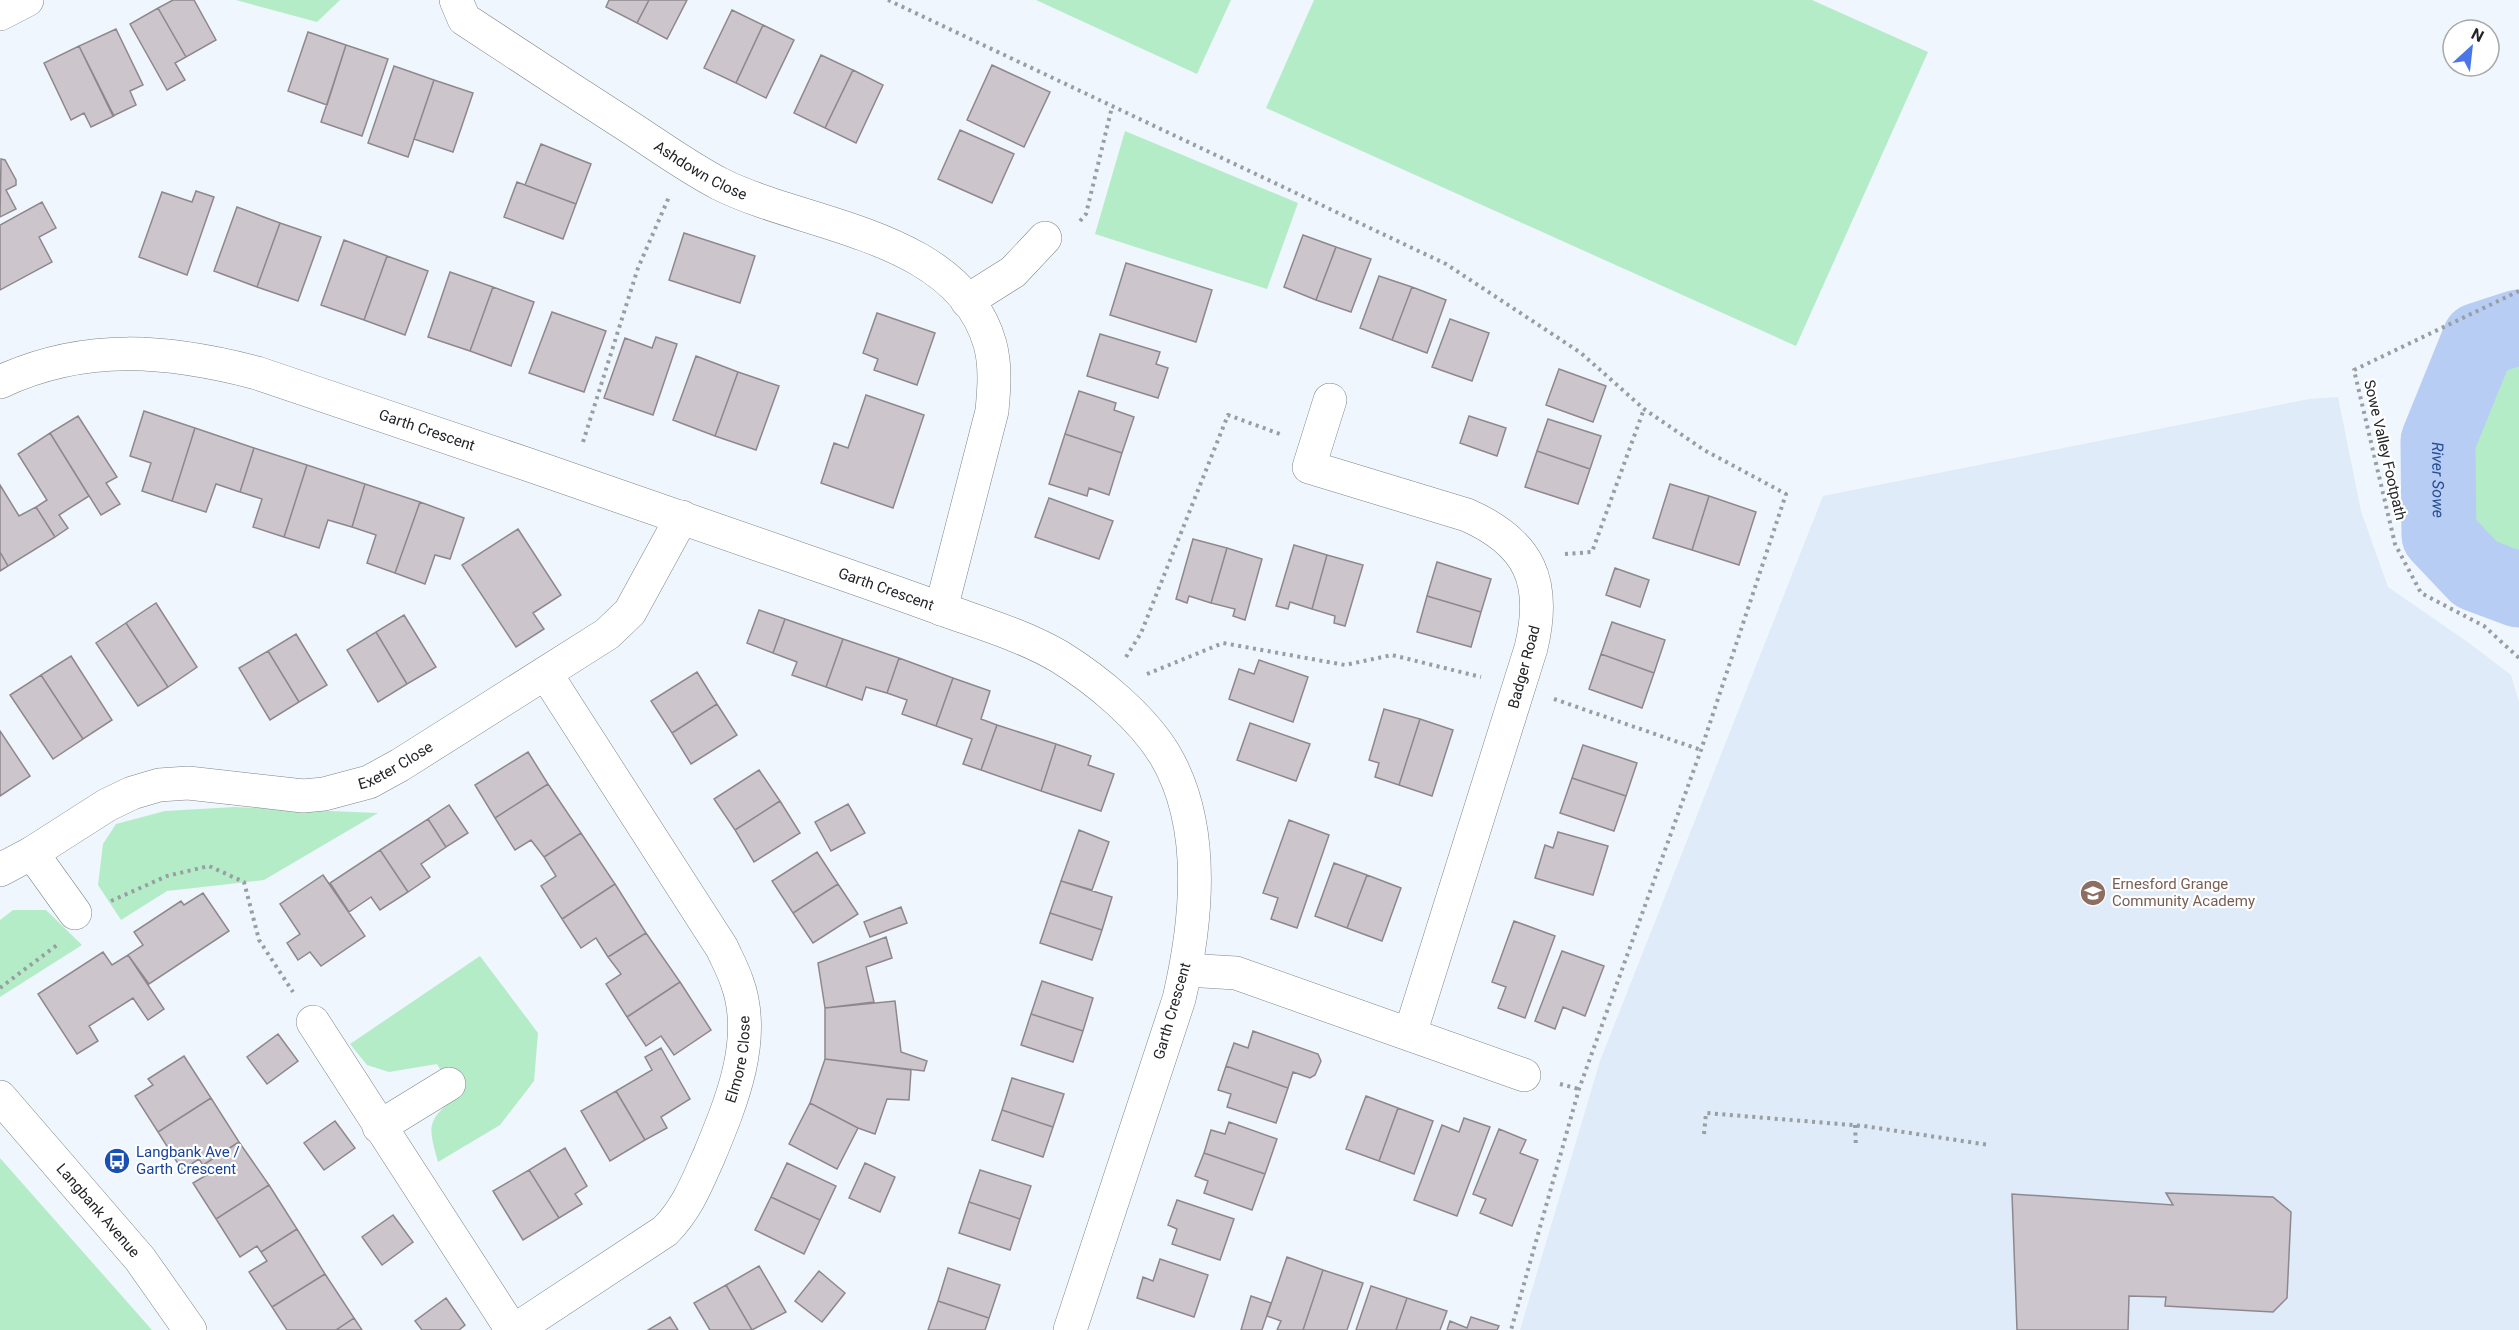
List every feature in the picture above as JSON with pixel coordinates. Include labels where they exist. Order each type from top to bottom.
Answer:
[{"type":"street","points":[[0,14],[27,0]]},
{"type":"street","name":"Ashdown Close","points":[[456,0],[464,19],[719,183],[744,195],[869,235],[902,249],[928,266],[958,290],[967,301],[980,318],[991,345],[995,381],[992,411],[941,609]]},
{"type":"street","points":[[967,301],[1013,272],[1046,238]]},
{"type":"street","name":"Garth Crescent","points":[[0,382],[50,362],[109,352],[167,355],[214,362],[257,373],[682,517],[941,609],[1036,645],[1060,657],[1106,691],[1142,725],[1164,754],[1180,784],[1190,823],[1193,862],[1190,944],[1179,999],[1070,1330]]},
{"type":"street","name":"Badger Road","points":[[1330,400],[1309,467],[1467,515],[1489,525],[1509,539],[1533,574],[1538,622],[1520,687],[1410,1034]]},
{"type":"street","name":"Exeter Close","points":[[0,870],[32,853],[107,805],[132,793],[159,785],[188,783],[303,796],[324,794],[369,782],[546,674],[620,624],[630,612],[682,517]]},
{"type":"street","name":"Elmore Close","points":[[313,1022],[379,1127],[513,1330],[665,1231],[677,1219],[689,1201],[728,1111],[744,1043],[743,1012],[738,983],[722,948],[546,674]]},
{"type":"street","points":[[32,853],[75,913]]},
{"type":"street","points":[[1186,970],[1236,973],[1524,1076]]},
{"type":"street","points":[[379,1127],[449,1084]]},
{"type":"street","name":"Langbank Avenue","points":[[0,1097],[140,1259],[190,1330]]},
{"type":"path","points":[[1046,238],[1063,241],[1086,214],[1112,107]]},
{"type":"path","points":[[571,480],[638,268],[684,162]]},
{"type":"path","name":"Sowe Valley Footpath","points":[[2519,291],[2354,370],[2395,544],[2421,593],[2484,626],[2519,658]]},
{"type":"path","points":[[1533,574],[1567,553],[1592,552],[1644,409]]},
{"type":"path","points":[[1106,691],[1141,633],[1228,415],[1316,447]]},
{"type":"path","points":[[1106,691],[1223,642],[1345,665],[1392,655],[1520,687],[1701,750]]},
{"type":"path","points":[[75,913],[108,902],[167,876],[208,866],[244,882],[259,940],[313,1022]]},
{"type":"path","points":[[0,988],[87,923],[75,913]]},
{"type":"path","points":[[1704,1134],[1706,1113],[1855,1125],[1989,1145]]},
{"type":"path","points":[[1855,1125],[1856,1147]]},
{"type":"shaded area","name":"Ernesford Grange Community Academy","points":[[2338,397],[2361,511],[2388,587],[2511,675],[2519,702],[2519,1330],[1520,1330],[1600,1061],[1823,496],[2309,399]]},
{"type":"green space","points":[[236,0],[340,0],[317,22]]},
{"type":"green space","points":[[1036,0],[1231,0],[1197,74]]},
{"type":"green space","points":[[1314,0],[1812,0],[1928,52],[1796,346],[1266,108]]},
{"type":"green space","points":[[1125,131],[1298,203],[1267,289],[1095,234]]},
{"type":"green space","points":[[2519,327],[2519,590],[2476,574],[2439,535],[2438,441],[2479,340]]},
{"type":"green space","points":[[235,807],[378,813],[264,880],[167,891],[121,920],[98,885],[103,844],[116,824],[165,811]]},
{"type":"green space","points":[[13,910],[46,910],[82,945],[0,997],[0,920]]},
{"type":"green space","points":[[480,956],[538,1033],[534,1081],[500,1125],[438,1162],[432,1140],[432,1125],[440,1112],[457,1097],[437,1064],[389,1072],[367,1065],[350,1044]]},
{"type":"green space","points":[[0,1158],[152,1330],[0,1330]]},
{"type":"building","points":[[173,0],[194,0],[216,40],[186,57],[158,8]]},
{"type":"building","points":[[609,0],[649,0],[637,23],[606,7]]},
{"type":"building","points":[[649,0],[687,0],[667,39],[637,23]]},
{"type":"building","points":[[158,8],[186,57],[175,63],[185,80],[167,90],[130,24]]},
{"type":"building","points":[[732,10],[763,25],[736,83],[704,68]]},
{"type":"building","points":[[763,25],[794,40],[766,98],[736,83]]},
{"type":"building","points":[[116,29],[143,85],[130,91],[136,105],[113,116],[79,46]]},
{"type":"building","points":[[308,32],[346,45],[327,105],[288,91]]},
{"type":"building","points":[[346,45],[388,59],[362,136],[321,122]]},
{"type":"building","points":[[79,46],[114,116],[91,127],[84,113],[71,120],[44,63]]},
{"type":"building","points":[[821,55],[853,70],[825,128],[794,113]]},
{"type":"building","points":[[992,65],[1050,92],[1024,147],[967,120]]},
{"type":"building","points":[[394,66],[434,80],[408,157],[368,143]]},
{"type":"building","points":[[853,70],[883,85],[856,143],[825,128]]},
{"type":"building","points":[[434,80],[473,93],[453,152],[414,139]]},
{"type":"building","points":[[960,130],[1014,154],[992,203],[938,179]]},
{"type":"building","points":[[541,144],[591,164],[576,204],[525,185]]},
{"type":"building","points":[[1,159],[5,160],[16,180],[16,185],[6,190],[16,209],[0,217]]},
{"type":"building","points":[[517,182],[576,204],[563,239],[504,217]]},
{"type":"building","points":[[196,191],[214,197],[187,275],[139,257],[162,192],[192,202]]},
{"type":"building","points":[[42,202],[56,228],[39,237],[52,262],[0,290],[0,225]]},
{"type":"building","points":[[237,207],[280,223],[257,287],[214,271]]},
{"type":"building","points":[[280,223],[321,237],[298,301],[257,287]]},
{"type":"building","points":[[684,233],[755,256],[740,303],[669,280]]},
{"type":"building","points":[[1303,235],[1336,247],[1316,300],[1284,287]]},
{"type":"building","points":[[344,240],[387,256],[364,320],[321,305]]},
{"type":"building","points":[[1336,247],[1371,259],[1351,312],[1316,300]]},
{"type":"building","points":[[387,256],[428,271],[405,335],[364,320]]},
{"type":"building","points":[[1126,263],[1212,290],[1196,342],[1110,315]]},
{"type":"building","points":[[450,272],[493,287],[470,351],[428,337]]},
{"type":"building","points":[[1379,276],[1412,287],[1392,340],[1360,328]]},
{"type":"building","points":[[493,287],[534,302],[511,366],[470,351]]},
{"type":"building","points":[[1412,287],[1446,300],[1427,353],[1392,340]]},
{"type":"building","points":[[552,312],[606,331],[584,392],[529,373]]},
{"type":"building","points":[[877,313],[935,333],[917,385],[874,370],[878,359],[863,353]]},
{"type":"building","points":[[1450,319],[1489,333],[1472,381],[1432,367]]},
{"type":"building","points":[[1100,334],[1160,352],[1156,364],[1168,368],[1158,398],[1087,376]]},
{"type":"building","points":[[656,337],[677,344],[653,415],[604,398],[625,338],[652,348]]},
{"type":"building","points":[[696,356],[738,372],[715,436],[673,420]]},
{"type":"building","points":[[1559,369],[1606,386],[1593,422],[1546,405]]},
{"type":"building","points":[[738,372],[779,386],[756,450],[715,436]]},
{"type":"building","points":[[1079,391],[1116,403],[1114,410],[1134,417],[1122,453],[1065,434]]},
{"type":"building","points":[[866,395],[924,415],[893,508],[821,483],[834,443],[848,448]]},
{"type":"building","points":[[144,411],[195,428],[172,501],[142,491],[151,463],[130,456]]},
{"type":"building","points":[[78,416],[117,477],[106,483],[120,504],[101,515],[50,433]]},
{"type":"building","points":[[1469,416],[1506,428],[1497,456],[1460,443]]},
{"type":"building","points":[[1548,419],[1601,436],[1590,469],[1537,451]]},
{"type":"building","points":[[195,428],[254,448],[240,492],[216,484],[206,512],[172,501]]},
{"type":"building","points":[[50,433],[89,496],[59,515],[68,528],[55,537],[36,507],[47,500],[18,454]]},
{"type":"building","points":[[1065,434],[1122,453],[1109,495],[1089,488],[1087,496],[1049,484]]},
{"type":"building","points":[[254,448],[307,465],[284,537],[253,527],[262,499],[240,492]]},
{"type":"building","points":[[1537,451],[1590,469],[1578,504],[1525,487]]},
{"type":"building","points":[[307,465],[365,484],[352,527],[328,520],[319,548],[284,537]]},
{"type":"building","points":[[365,484],[420,502],[395,573],[367,563],[376,535],[352,527]]},
{"type":"building","points":[[1670,484],[1709,496],[1692,550],[1653,538]]},
{"type":"building","points":[[0,485],[19,516],[36,507],[55,537],[8,566],[0,552]]},
{"type":"building","points":[[1709,496],[1756,512],[1739,565],[1692,550]]},
{"type":"building","points":[[1049,498],[1113,521],[1099,559],[1035,537]]},
{"type":"building","points":[[420,502],[464,518],[450,559],[435,555],[425,584],[395,573]]},
{"type":"building","points":[[518,529],[561,595],[533,613],[544,629],[516,647],[462,565]]},
{"type":"building","points":[[1193,539],[1227,548],[1211,603],[1189,596],[1187,603],[1176,599]]},
{"type":"building","points":[[1294,545],[1327,555],[1312,609],[1290,602],[1288,609],[1276,606]]},
{"type":"building","points":[[1227,548],[1262,559],[1245,620],[1233,616],[1235,609],[1211,603]]},
{"type":"building","points":[[0,552],[8,566],[0,571]]},
{"type":"building","points":[[1327,555],[1363,565],[1345,626],[1334,623],[1335,616],[1312,609]]},
{"type":"building","points":[[1437,562],[1491,579],[1481,612],[1427,596]]},
{"type":"building","points":[[1615,568],[1649,580],[1640,607],[1606,595]]},
{"type":"building","points":[[1427,596],[1481,612],[1471,647],[1417,632]]},
{"type":"building","points":[[156,603],[197,667],[168,687],[126,623]]},
{"type":"building","points":[[759,610],[785,619],[773,653],[747,643]]},
{"type":"building","points":[[404,615],[436,667],[407,684],[376,632]]},
{"type":"building","points":[[785,619],[843,639],[826,687],[792,675],[797,662],[773,653]]},
{"type":"building","points":[[1612,622],[1665,640],[1654,673],[1601,654]]},
{"type":"building","points":[[126,623],[168,687],[138,706],[96,643]]},
{"type":"building","points":[[376,632],[407,684],[378,702],[347,650]]},
{"type":"building","points":[[296,634],[327,685],[299,702],[268,651]]},
{"type":"building","points":[[843,639],[899,658],[887,693],[866,687],[862,700],[826,687]]},
{"type":"building","points":[[268,651],[299,702],[270,720],[239,668]]},
{"type":"building","points":[[1601,654],[1654,673],[1642,708],[1589,689]]},
{"type":"building","points":[[71,656],[112,720],[83,739],[41,675]]},
{"type":"building","points":[[899,658],[953,678],[936,726],[902,714],[907,700],[887,693]]},
{"type":"building","points":[[1259,660],[1308,677],[1293,722],[1229,699],[1239,669],[1254,674]]},
{"type":"building","points":[[697,672],[717,704],[672,733],[651,701]]},
{"type":"building","points":[[41,675],[83,739],[53,759],[10,695]]},
{"type":"building","points":[[953,678],[990,691],[981,719],[997,725],[981,770],[963,764],[972,739],[936,726]]},
{"type":"building","points":[[717,704],[737,735],[691,764],[672,733]]},
{"type":"building","points":[[1384,709],[1420,719],[1399,785],[1375,777],[1379,763],[1369,760]]},
{"type":"building","points":[[1420,719],[1453,730],[1432,796],[1399,785]]},
{"type":"building","points":[[1250,723],[1310,744],[1296,781],[1237,760]]},
{"type":"building","points":[[997,725],[1056,744],[1041,791],[981,770]]},
{"type":"building","points":[[0,731],[30,776],[0,796]]},
{"type":"building","points":[[1056,744],[1091,756],[1088,765],[1114,774],[1101,811],[1041,791]]},
{"type":"building","points":[[1583,745],[1637,763],[1626,796],[1572,778]]},
{"type":"building","points":[[528,752],[548,784],[495,818],[475,785]]},
{"type":"building","points":[[759,770],[780,801],[735,830],[714,799]]},
{"type":"building","points":[[1572,778],[1626,796],[1614,831],[1560,813]]},
{"type":"building","points":[[548,784],[581,833],[544,857],[531,840],[515,850],[495,818]]},
{"type":"building","points":[[780,801],[800,833],[754,862],[735,830]]},
{"type":"building","points":[[848,804],[865,833],[831,851],[815,822]]},
{"type":"building","points":[[449,805],[468,833],[446,847],[428,819]]},
{"type":"building","points":[[428,819],[446,847],[421,864],[430,877],[408,892],[380,850]]},
{"type":"building","points":[[1289,820],[1329,835],[1297,928],[1271,919],[1278,898],[1263,893]]},
{"type":"building","points":[[1079,830],[1109,842],[1092,890],[1061,881]]},
{"type":"building","points":[[1558,832],[1608,846],[1593,895],[1535,878],[1545,845],[1553,848]]},
{"type":"building","points":[[581,833],[615,884],[562,919],[541,886],[556,876],[544,857]]},
{"type":"building","points":[[380,850],[408,892],[380,910],[371,897],[349,912],[330,883]]},
{"type":"building","points":[[817,852],[838,884],[793,913],[772,881]]},
{"type":"building","points":[[1334,863],[1367,875],[1347,928],[1315,916]]},
{"type":"building","points":[[323,875],[365,936],[321,966],[310,952],[298,960],[287,943],[300,934],[280,904]]},
{"type":"building","points":[[1367,875],[1401,888],[1382,941],[1347,928]]},
{"type":"building","points":[[1061,881],[1112,897],[1102,930],[1050,913]]},
{"type":"building","points":[[615,884],[646,933],[608,957],[596,938],[581,948],[562,919]]},
{"type":"building","points":[[838,884],[858,914],[813,943],[793,913]]},
{"type":"building","points":[[203,893],[229,931],[149,984],[128,955],[143,945],[134,932],[181,901],[184,905]]},
{"type":"building","points":[[901,907],[907,923],[870,937],[864,922]]},
{"type":"building","points":[[1050,913],[1102,930],[1092,960],[1040,943]]},
{"type":"building","points":[[1514,921],[1555,936],[1525,1018],[1498,1008],[1506,987],[1492,982]]},
{"type":"building","points":[[646,933],[680,982],[627,1017],[606,984],[621,974],[608,957]]},
{"type":"building","points":[[886,937],[892,958],[866,967],[874,1002],[825,1008],[818,963]]},
{"type":"building","points":[[1562,951],[1604,966],[1585,1016],[1563,1007],[1555,1029],[1535,1021]]},
{"type":"building","points":[[103,952],[112,965],[128,955],[164,1009],[148,1020],[133,998],[89,1026],[98,1041],[77,1054],[38,994]]},
{"type":"building","points":[[1042,981],[1093,998],[1083,1031],[1031,1014]]},
{"type":"building","points":[[680,982],[711,1030],[674,1055],[661,1036],[646,1046],[627,1017]]},
{"type":"building","points":[[895,1001],[901,1052],[927,1061],[924,1071],[825,1059],[825,1008]]},
{"type":"building","points":[[1031,1014],[1083,1031],[1073,1062],[1021,1045]]},
{"type":"building","points":[[1253,1031],[1318,1054],[1321,1061],[1315,1075],[1310,1078],[1293,1072],[1288,1088],[1226,1066],[1234,1043],[1248,1048]]},
{"type":"building","points":[[278,1034],[298,1061],[267,1084],[247,1057]]},
{"type":"building","points":[[661,1048],[690,1099],[661,1117],[667,1128],[645,1140],[616,1091],[652,1070],[645,1057]]},
{"type":"building","points":[[184,1056],[211,1098],[158,1132],[135,1096],[153,1085],[148,1079]]},
{"type":"building","points":[[825,1059],[911,1070],[909,1100],[887,1099],[875,1134],[858,1128],[810,1103]]},
{"type":"building","points":[[1226,1066],[1288,1088],[1276,1123],[1227,1107],[1231,1094],[1218,1090]]},
{"type":"building","points":[[1012,1078],[1064,1094],[1053,1127],[1002,1110]]},
{"type":"building","points":[[616,1091],[645,1140],[610,1161],[581,1111]]},
{"type":"building","points":[[1366,1096],[1398,1108],[1379,1161],[1346,1149]]},
{"type":"building","points":[[211,1098],[239,1142],[203,1165],[199,1159],[182,1170],[158,1132]]},
{"type":"building","points":[[810,1103],[858,1128],[837,1169],[789,1144]]},
{"type":"building","points":[[1398,1108],[1433,1121],[1414,1174],[1379,1161]]},
{"type":"building","points":[[1002,1110],[1053,1127],[1043,1157],[992,1140]]},
{"type":"building","points":[[1464,1118],[1490,1127],[1457,1216],[1414,1200],[1442,1125],[1459,1132]]},
{"type":"building","points":[[335,1121],[355,1148],[324,1170],[304,1143]]},
{"type":"building","points":[[1229,1122],[1277,1139],[1265,1174],[1204,1153],[1211,1130],[1225,1134]]},
{"type":"building","points":[[1499,1129],[1526,1140],[1520,1153],[1538,1160],[1512,1226],[1480,1213],[1486,1199],[1473,1194]]},
{"type":"building","points":[[239,1142],[269,1185],[216,1219],[193,1183],[210,1173],[203,1165]]},
{"type":"building","points":[[565,1148],[587,1186],[575,1194],[582,1204],[559,1218],[529,1170]]},
{"type":"building","points":[[1204,1153],[1265,1174],[1252,1210],[1204,1193],[1208,1181],[1195,1176]]},
{"type":"building","points":[[787,1163],[836,1186],[820,1220],[771,1197]]},
{"type":"building","points":[[865,1163],[895,1177],[880,1212],[849,1198]]},
{"type":"building","points":[[529,1170],[559,1218],[523,1240],[493,1191]]},
{"type":"building","points":[[980,1170],[1031,1186],[1020,1219],[969,1202]]},
{"type":"building","points":[[269,1185],[297,1229],[261,1252],[257,1246],[240,1257],[216,1219]]},
{"type":"building","points":[[2166,1193],[2273,1197],[2291,1212],[2287,1298],[2273,1312],[2165,1306],[2166,1297],[2129,1296],[2128,1330],[2017,1330],[2012,1194],[2173,1205]]},
{"type":"building","points":[[771,1197],[820,1220],[804,1254],[755,1230]]},
{"type":"building","points":[[1177,1200],[1234,1219],[1220,1260],[1172,1244],[1177,1229],[1168,1225]]},
{"type":"building","points":[[969,1202],[1020,1219],[1010,1250],[959,1233]]},
{"type":"building","points":[[393,1215],[413,1242],[382,1265],[362,1237]]},
{"type":"building","points":[[297,1229],[325,1274],[272,1307],[249,1272],[267,1261],[261,1252]]},
{"type":"building","points":[[1287,1257],[1323,1270],[1303,1330],[1277,1330],[1281,1321],[1267,1316]]},
{"type":"building","points":[[1160,1259],[1208,1275],[1194,1317],[1137,1298],[1143,1277],[1153,1281]]},
{"type":"building","points":[[759,1266],[786,1312],[752,1330],[726,1285]]},
{"type":"building","points":[[948,1268],[1000,1285],[989,1318],[938,1301]]},
{"type":"building","points":[[1323,1270],[1363,1283],[1347,1330],[1303,1330]]},
{"type":"building","points":[[819,1271],[845,1293],[822,1322],[795,1301]]},
{"type":"building","points":[[325,1274],[354,1318],[336,1330],[287,1330],[272,1307]]},
{"type":"building","points":[[726,1285],[752,1330],[710,1330],[694,1303]]},
{"type":"building","points":[[1371,1286],[1407,1298],[1396,1330],[1356,1330]]},
{"type":"building","points":[[1251,1296],[1271,1303],[1262,1330],[1241,1330]]},
{"type":"building","points":[[446,1298],[465,1325],[459,1330],[422,1330],[415,1321]]},
{"type":"building","points":[[1407,1298],[1447,1311],[1440,1330],[1396,1330]]},
{"type":"building","points":[[938,1301],[989,1318],[985,1330],[928,1330]]},
{"type":"building","points":[[670,1317],[678,1330],[648,1330]]},
{"type":"building","points":[[1471,1317],[1499,1326],[1497,1330],[1447,1330],[1450,1321],[1467,1328]]},
{"type":"building","points":[[354,1318],[362,1330],[336,1330]]},
{"type":"waterway","name":"River Sowe","points":[[2519,327],[2479,340],[2438,441],[2439,535],[2476,574],[2519,590]]},
{"type":"place","name":"Ernesford Grange Community Academy","points":[[2093,893]]},
{"type":"place","name":"Langbank Ave / Garth Crescent","points":[[117,1161]]}]
